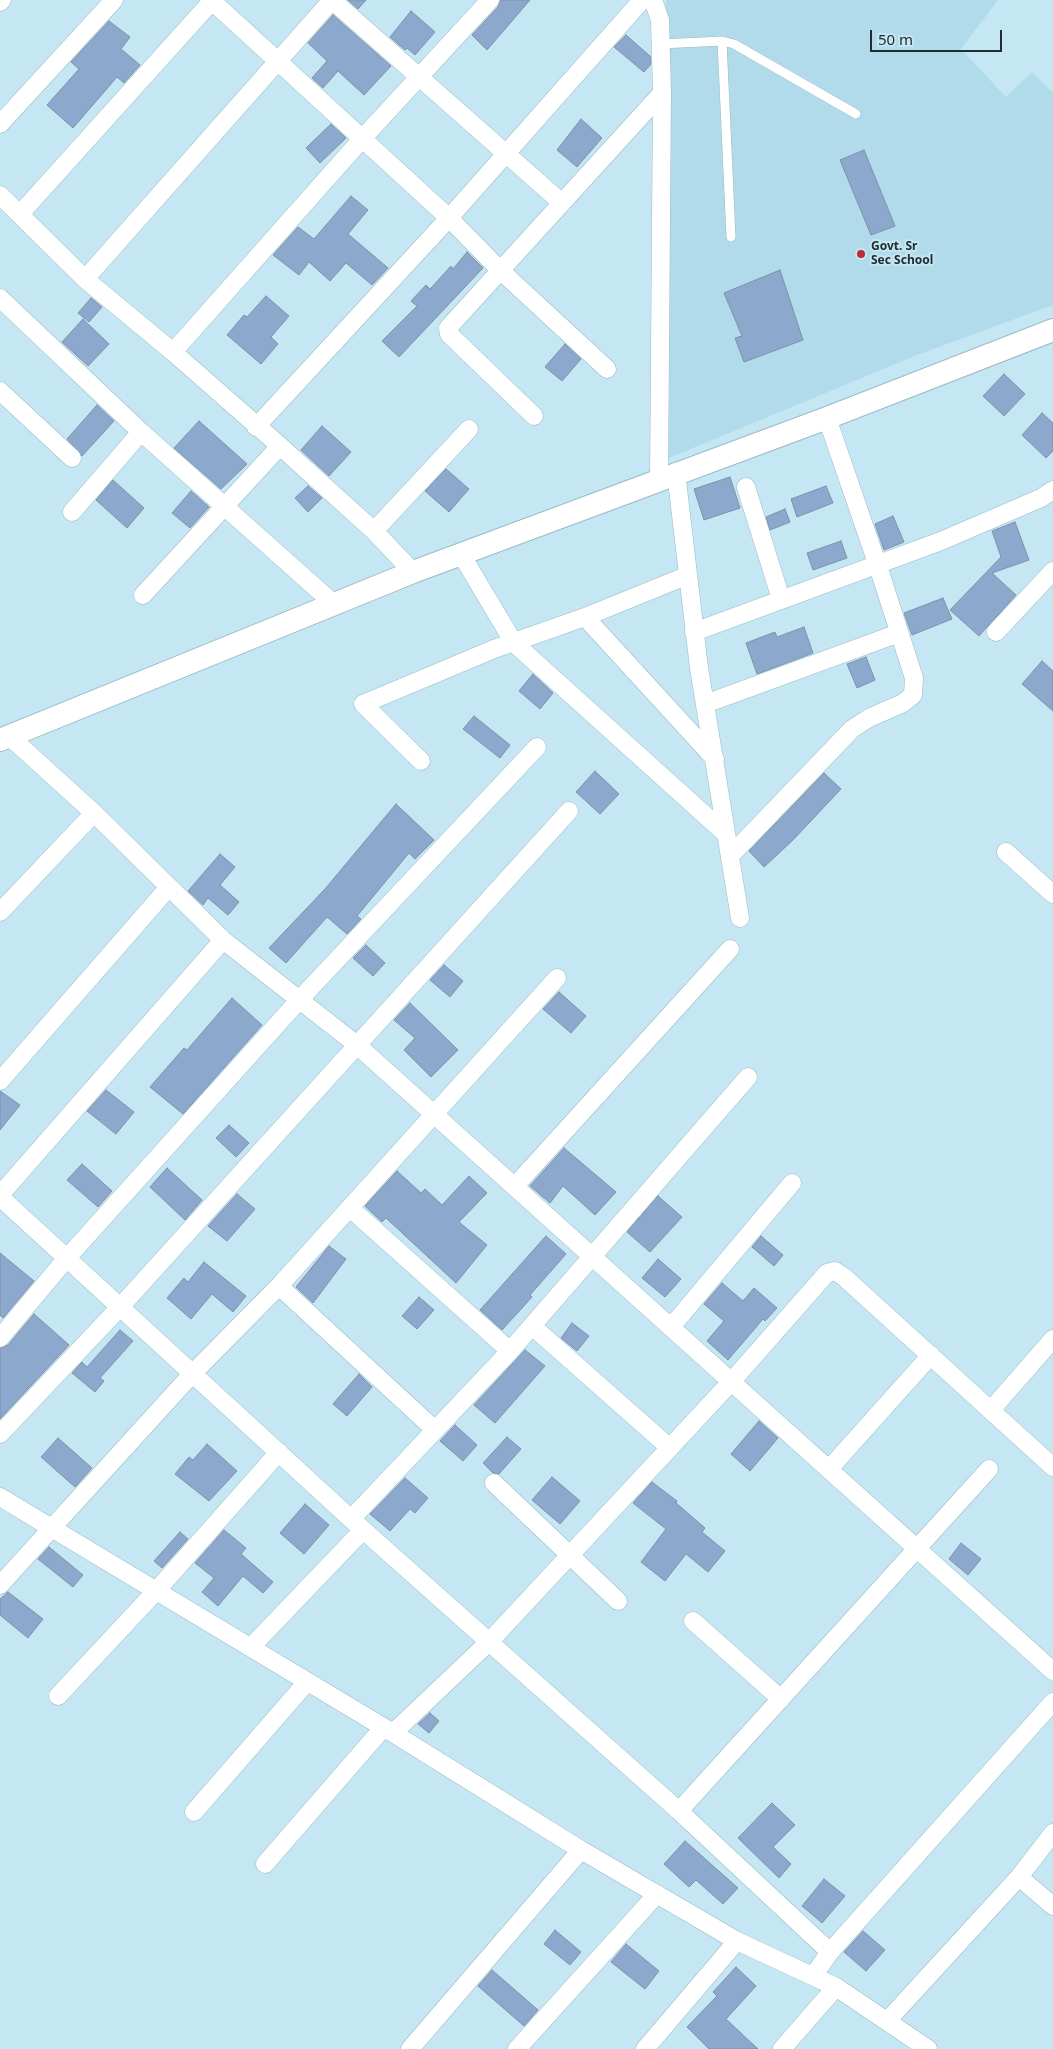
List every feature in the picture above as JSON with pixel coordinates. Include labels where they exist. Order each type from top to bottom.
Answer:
[{"type":"street","points":[[0,124],[114,0]]},
{"type":"street","points":[[20,214],[211,0],[361,140],[449,218],[501,272],[607,369]]},
{"type":"street","points":[[85,279],[332,0],[562,203]]},
{"type":"street","points":[[173,352],[361,140],[490,0]]},
{"type":"street","points":[[256,427],[449,218],[642,0]]},
{"type":"street","points":[[653,0],[660,20],[661,44],[668,475],[686,576],[740,918]]},
{"type":"street","points":[[534,416],[447,331],[448,328],[662,93]]},
{"type":"street","points":[[0,195],[85,279],[173,352],[256,427],[280,446],[374,532],[413,572]]},
{"type":"street","points":[[0,298],[141,432],[334,604]]},
{"type":"street","points":[[1053,330],[827,418],[668,475],[413,572],[3,734],[94,813],[223,940],[300,998],[357,1045],[1053,1671]]},
{"type":"street","points":[[0,391],[72,458]]},
{"type":"street","points":[[730,856],[852,729],[869,718],[911,697],[914,690],[914,678],[827,418]]},
{"type":"street","points":[[374,532],[469,429]]},
{"type":"street","points":[[72,512],[141,432]]},
{"type":"street","points":[[143,595],[280,446]]},
{"type":"street","points":[[746,487],[781,599]]},
{"type":"street","points":[[694,632],[941,541],[1041,498],[1053,490]]},
{"type":"street","points":[[461,554],[514,643],[726,834]]},
{"type":"street","points":[[996,632],[1053,571]]},
{"type":"street","points":[[420,761],[363,704],[494,648],[514,643],[585,617],[686,576]]},
{"type":"street","points":[[585,617],[715,760]]},
{"type":"street","points":[[705,704],[899,633]]},
{"type":"street","points":[[0,1338],[66,1259],[300,998],[537,746]]},
{"type":"street","points":[[0,1434],[121,1306],[569,811]]},
{"type":"street","points":[[0,912],[94,813]]},
{"type":"street","points":[[1006,852],[1053,894]]},
{"type":"street","points":[[0,1081],[169,887]]},
{"type":"street","points":[[223,940],[0,1196],[66,1259],[121,1306],[192,1374],[357,1524],[679,1811],[830,1952]]},
{"type":"street","points":[[514,1186],[730,949]]},
{"type":"street","points":[[0,1585],[192,1374],[279,1286],[557,978]]},
{"type":"street","points":[[251,1647],[357,1524],[434,1429],[510,1351],[748,1077]]},
{"type":"street","points":[[670,1327],[792,1183]]},
{"type":"street","points":[[350,1208],[510,1351]]},
{"type":"street","points":[[265,1864],[388,1730],[490,1641],[731,1382],[823,1277],[835,1271],[844,1277],[991,1410],[1051,1461]]},
{"type":"street","points":[[279,1286],[434,1429]]},
{"type":"street","points":[[532,1326],[670,1448]]},
{"type":"street","points":[[991,1410],[1053,1339]]},
{"type":"street","points":[[829,1469],[931,1356]]},
{"type":"street","points":[[58,1696],[157,1590],[278,1452]]},
{"type":"street","points":[[679,1811],[989,1469]]},
{"type":"street","points":[[494,1483],[618,1601]]},
{"type":"street","points":[[0,1497],[54,1527],[581,1850],[737,1941],[836,1987],[888,2020],[908,2044],[928,2049]]},
{"type":"street","points":[[693,1621],[781,1699]]},
{"type":"street","points":[[194,1812],[307,1682]]},
{"type":"street","points":[[813,1976],[830,1952],[1053,1702]]},
{"type":"street","points":[[888,2020],[1019,1877],[1053,1833]]},
{"type":"street","points":[[410,2049],[581,1850]]},
{"type":"street","points":[[1019,1877],[1053,1906]]},
{"type":"street","points":[[517,2049],[657,1894]]},
{"type":"street","points":[[645,2049],[737,1941]]},
{"type":"street","points":[[782,2049],[836,1987]]},
{"type":"lane","points":[[722,41],[732,237]]},
{"type":"lane","points":[[661,44],[722,41],[746,49],[856,114]]},
{"type":"shaded area","name":"Govt. Sr Sec School","points":[[666,0],[998,0],[961,49],[1006,97],[1032,72],[1053,93],[1053,305],[917,355],[669,458],[670,203]]},
{"type":"building","points":[[348,0],[366,0],[358,9]]},
{"type":"building","points":[[501,0],[530,0],[487,50],[472,35],[498,7]]},
{"type":"building","points":[[411,11],[435,32],[415,55],[407,48],[405,50],[390,37]]},
{"type":"building","points":[[333,15],[391,66],[364,95],[338,71],[323,88],[312,78],[327,61],[308,43]]},
{"type":"building","points":[[109,21],[130,37],[121,49],[140,65],[124,83],[117,77],[73,128],[47,105],[79,69],[71,62]]},
{"type":"building","points":[[626,35],[650,56],[651,64],[644,72],[614,47]]},
{"type":"building","points":[[581,119],[602,138],[577,167],[557,150]]},
{"type":"building","points":[[331,124],[346,138],[320,163],[306,148]]},
{"type":"building","points":[[864,150],[895,226],[871,235],[840,160]]},
{"type":"building","points":[[351,196],[368,210],[348,234],[388,268],[372,285],[346,263],[330,281],[309,262],[299,275],[273,255],[298,227],[314,239]]},
{"type":"building","points":[[467,252],[483,268],[399,357],[382,341],[417,306],[411,301],[426,285],[430,289],[451,266],[453,269]]},
{"type":"building","points":[[780,270],[803,340],[744,362],[735,338],[742,336],[724,293]]},
{"type":"building","points":[[266,296],[289,316],[271,337],[278,344],[261,364],[227,335],[244,315],[247,317]]},
{"type":"building","points":[[91,298],[102,307],[89,322],[78,313]]},
{"type":"building","points":[[83,319],[109,344],[88,366],[62,342]]},
{"type":"building","points":[[565,344],[581,359],[562,381],[545,367]]},
{"type":"building","points":[[1004,374],[1025,394],[1004,416],[983,396]]},
{"type":"building","points":[[97,405],[114,421],[82,456],[67,439]]},
{"type":"building","points":[[1042,413],[1053,423],[1053,451],[1046,458],[1022,435]]},
{"type":"building","points":[[199,421],[247,464],[221,489],[174,448]]},
{"type":"building","points":[[322,426],[351,452],[329,476],[301,450]]},
{"type":"building","points":[[446,469],[469,489],[449,512],[425,491]]},
{"type":"building","points":[[730,477],[740,508],[704,520],[694,489]]},
{"type":"building","points":[[113,480],[144,508],[127,528],[96,500]]},
{"type":"building","points":[[308,486],[322,498],[308,512],[295,498]]},
{"type":"building","points":[[826,486],[833,503],[797,517],[791,499]]},
{"type":"building","points":[[191,491],[209,507],[190,528],[172,513]]},
{"type":"building","points":[[785,509],[790,522],[770,530],[766,517]]},
{"type":"building","points":[[893,516],[904,542],[884,550],[875,524]]},
{"type":"building","points":[[1015,522],[1029,560],[992,573],[1016,595],[979,636],[950,610],[1001,557],[992,531]]},
{"type":"building","points":[[841,541],[847,558],[813,570],[807,553]]},
{"type":"building","points":[[943,598],[952,619],[912,635],[904,613]]},
{"type":"building","points":[[804,627],[813,653],[757,674],[746,643],[775,632],[777,637]]},
{"type":"building","points":[[866,657],[875,680],[857,688],[847,664]]},
{"type":"building","points":[[1042,661],[1053,671],[1053,711],[1022,684]]},
{"type":"building","points":[[533,674],[553,693],[540,709],[519,691]]},
{"type":"building","points":[[474,716],[510,745],[500,758],[463,729]]},
{"type":"building","points":[[595,771],[619,794],[600,814],[576,792]]},
{"type":"building","points":[[824,773],[841,789],[793,840],[764,867],[749,851]]},
{"type":"building","points":[[396,804],[434,840],[415,859],[409,853],[357,916],[361,919],[347,934],[327,917],[286,963],[269,948],[325,889]]},
{"type":"building","points":[[220,854],[235,867],[220,885],[239,902],[228,915],[208,898],[203,905],[188,891]]},
{"type":"building","points":[[366,945],[385,963],[373,976],[353,958]]},
{"type":"building","points":[[444,965],[463,981],[450,997],[430,980]]},
{"type":"building","points":[[559,992],[586,1016],[571,1033],[543,1009]]},
{"type":"building","points":[[232,998],[262,1025],[183,1114],[150,1087],[184,1048],[187,1050]]},
{"type":"building","points":[[410,1003],[458,1050],[431,1077],[404,1050],[415,1038],[394,1020]]},
{"type":"building","points":[[106,1090],[134,1112],[116,1134],[87,1111]]},
{"type":"building","points":[[0,1091],[20,1105],[0,1130]]},
{"type":"building","points":[[229,1125],[249,1143],[236,1157],[216,1138]]},
{"type":"building","points":[[564,1148],[616,1192],[595,1215],[563,1186],[550,1203],[530,1186]]},
{"type":"building","points":[[82,1164],[112,1191],[98,1207],[67,1180]]},
{"type":"building","points":[[167,1168],[202,1200],[185,1220],[150,1187]]},
{"type":"building","points":[[397,1171],[421,1193],[425,1189],[442,1205],[469,1176],[487,1193],[459,1222],[487,1245],[456,1283],[386,1218],[382,1222],[365,1206]]},
{"type":"building","points":[[237,1194],[255,1209],[227,1241],[208,1226]]},
{"type":"building","points":[[658,1196],[682,1217],[650,1252],[627,1232]]},
{"type":"building","points":[[546,1236],[566,1254],[530,1295],[532,1297],[502,1330],[480,1310]]},
{"type":"building","points":[[761,1236],[783,1255],[774,1266],[752,1247]]},
{"type":"building","points":[[329,1246],[346,1259],[313,1303],[296,1287]]},
{"type":"building","points":[[0,1253],[34,1281],[3,1318],[0,1315]]},
{"type":"building","points":[[658,1259],[681,1279],[665,1297],[642,1278]]},
{"type":"building","points":[[204,1262],[246,1296],[233,1312],[212,1294],[191,1319],[167,1298],[184,1278],[188,1282]]},
{"type":"building","points":[[722,1283],[743,1301],[754,1288],[777,1308],[765,1321],[763,1319],[728,1360],[707,1341],[724,1321],[704,1304]]},
{"type":"building","points":[[419,1297],[434,1310],[417,1329],[402,1316]]},
{"type":"building","points":[[34,1314],[69,1345],[0,1419],[0,1348],[8,1345]]},
{"type":"building","points":[[572,1323],[589,1336],[577,1351],[561,1338]]},
{"type":"building","points":[[120,1330],[133,1341],[100,1378],[104,1381],[95,1392],[72,1373],[82,1362],[87,1367]]},
{"type":"building","points":[[525,1350],[545,1366],[495,1423],[474,1405]]},
{"type":"building","points":[[359,1374],[372,1387],[347,1416],[333,1404]]},
{"type":"building","points":[[759,1421],[778,1438],[750,1471],[731,1454]]},
{"type":"building","points":[[455,1425],[477,1445],[463,1461],[440,1441]]},
{"type":"building","points":[[507,1437],[521,1449],[499,1474],[493,1473],[483,1463]]},
{"type":"building","points":[[58,1438],[92,1468],[75,1487],[41,1457]]},
{"type":"building","points":[[207,1444],[237,1471],[209,1501],[175,1474],[189,1457],[193,1460]]},
{"type":"building","points":[[552,1477],[580,1501],[560,1524],[532,1500]]},
{"type":"building","points":[[405,1478],[428,1498],[415,1513],[410,1509],[390,1531],[370,1514]]},
{"type":"building","points":[[652,1482],[677,1501],[676,1503],[705,1528],[702,1532],[725,1551],[708,1572],[686,1554],[665,1581],[641,1562],[666,1529],[633,1503]]},
{"type":"building","points":[[305,1504],[329,1525],[304,1554],[280,1533]]},
{"type":"building","points":[[224,1530],[246,1548],[241,1554],[273,1582],[263,1593],[243,1576],[218,1606],[202,1592],[214,1578],[195,1563]]},
{"type":"building","points":[[180,1532],[188,1539],[162,1568],[154,1561]]},
{"type":"building","points":[[961,1543],[981,1559],[968,1575],[949,1559]]},
{"type":"building","points":[[49,1547],[83,1575],[73,1587],[38,1559]]},
{"type":"building","points":[[8,1592],[43,1619],[28,1638],[0,1615],[0,1599]]},
{"type":"building","points":[[430,1713],[439,1721],[429,1733],[418,1724]]},
{"type":"building","points":[[772,1803],[795,1825],[773,1847],[791,1864],[779,1878],[738,1838]]},
{"type":"building","points":[[685,1841],[738,1888],[723,1904],[696,1880],[689,1887],[664,1864]]},
{"type":"building","points":[[824,1879],[845,1896],[822,1923],[802,1906]]},
{"type":"building","points":[[555,1930],[581,1952],[570,1965],[544,1944]]},
{"type":"building","points":[[863,1931],[885,1950],[866,1971],[844,1952]]},
{"type":"building","points":[[626,1944],[659,1971],[645,1989],[611,1962]]},
{"type":"building","points":[[736,1967],[756,1986],[726,2019],[758,2049],[709,2049],[687,2027],[717,1996],[713,1992]]},
{"type":"building","points":[[492,1970],[538,2010],[524,2026],[478,1986]]},
{"type":"place","name":"Govt. Sr Sec School","points":[[861,254]]}]
